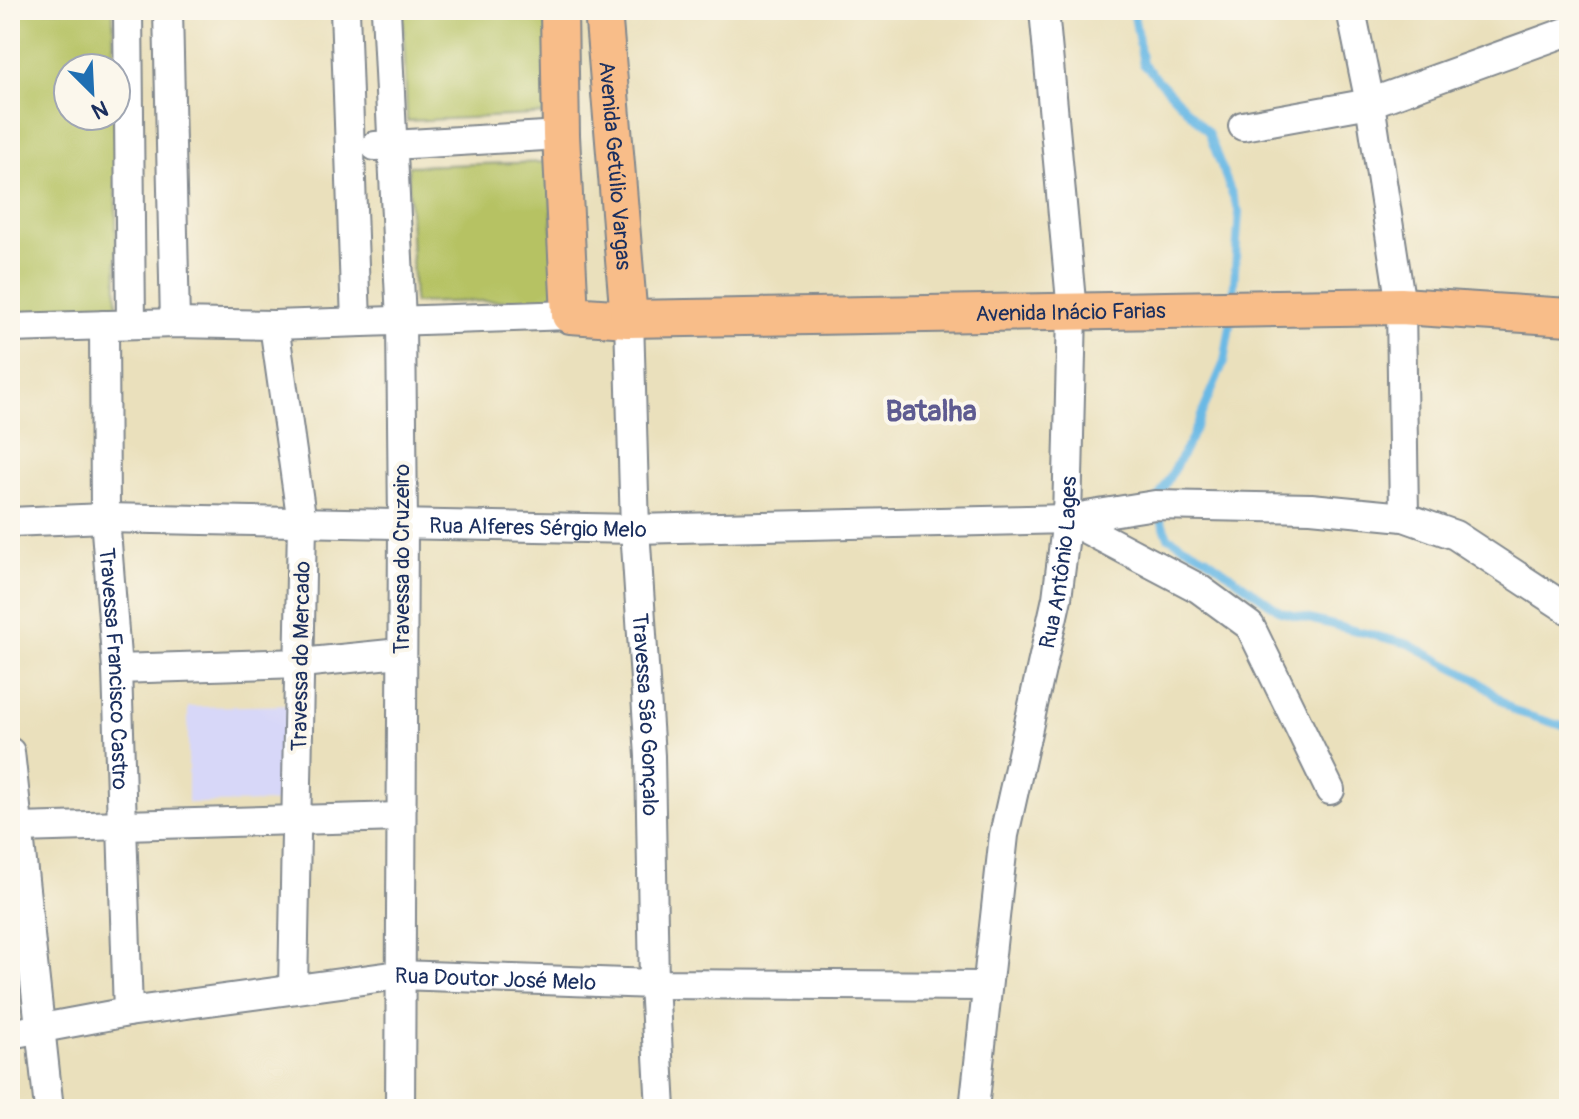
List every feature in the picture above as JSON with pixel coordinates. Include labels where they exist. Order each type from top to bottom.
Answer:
[{"type":"main road","points":[[559,10],[561,135],[570,315]]},
{"type":"main road","name":"Avenida Getúlio Vargas","points":[[603,10],[629,319]]},
{"type":"main road","name":"Avenida Inácio Farias","points":[[570,315],[629,319],[1401,306],[1569,317]]},
{"type":"street","name":"Travessa Francisco Castro","points":[[128,10],[118,325],[105,518],[117,669],[128,1012]]},
{"type":"street","points":[[168,10],[175,323]]},
{"type":"street","points":[[345,10],[356,322]]},
{"type":"street","name":"Travessa do Cruzeiro","points":[[386,10],[401,320],[400,1109]]},
{"type":"street","name":"Rua Antônio Lages","points":[[974,1109],[1004,835],[1057,598],[1067,519],[1072,312],[1044,10]]},
{"type":"street","points":[[1351,10],[1370,103],[1401,306],[1404,517]]},
{"type":"street","points":[[1243,126],[1370,103],[1569,31]]},
{"type":"street","points":[[350,145],[393,146],[561,135]]},
{"type":"street","points":[[10,328],[175,323],[274,325],[570,315]]},
{"type":"street","name":"Travessa São Gonçalo","points":[[629,319],[635,529],[650,756],[654,984],[661,1109]]},
{"type":"street","name":"Travessa do Mercado","points":[[274,325],[302,523],[293,989]]},
{"type":"street","name":"Rua Alferes Sérgio Melo","points":[[10,522],[105,518],[635,529],[1067,519],[1155,505],[1311,508],[1404,517],[1455,535],[1569,610]]},
{"type":"street","name":"Rua Alferes Sérgio Melo","points":[[1067,519],[1198,588],[1250,626],[1330,790]]},
{"type":"street","points":[[117,669],[301,663],[400,653]]},
{"type":"street","points":[[10,752],[49,1109]]},
{"type":"street","points":[[19,828],[400,817]]},
{"type":"street","name":"Rua Doutor José Melo","points":[[10,1034],[128,1012],[399,975],[654,984],[986,986]]},
{"type":"shaded area","points":[[300,705],[297,802],[188,803],[188,707]]},
{"type":"green space","points":[[10,10],[113,10],[114,52],[52,52],[52,132],[115,132],[117,309],[10,318]]},
{"type":"green space","points":[[403,10],[547,10],[551,114],[407,121]]},
{"type":"green space","points":[[550,162],[555,299],[414,303],[408,166]]},
{"type":"waterway","points":[[1133,10],[1143,64],[1208,132],[1239,212],[1233,298]]},
{"type":"waterway","points":[[1158,498],[1191,439],[1224,362],[1231,320]]},
{"type":"waterway","points":[[1157,510],[1168,537],[1207,558],[1281,612],[1409,644],[1477,680],[1514,711],[1569,728]]},
{"type":"district","name":"Batalha","points":[[931,411]]}]
